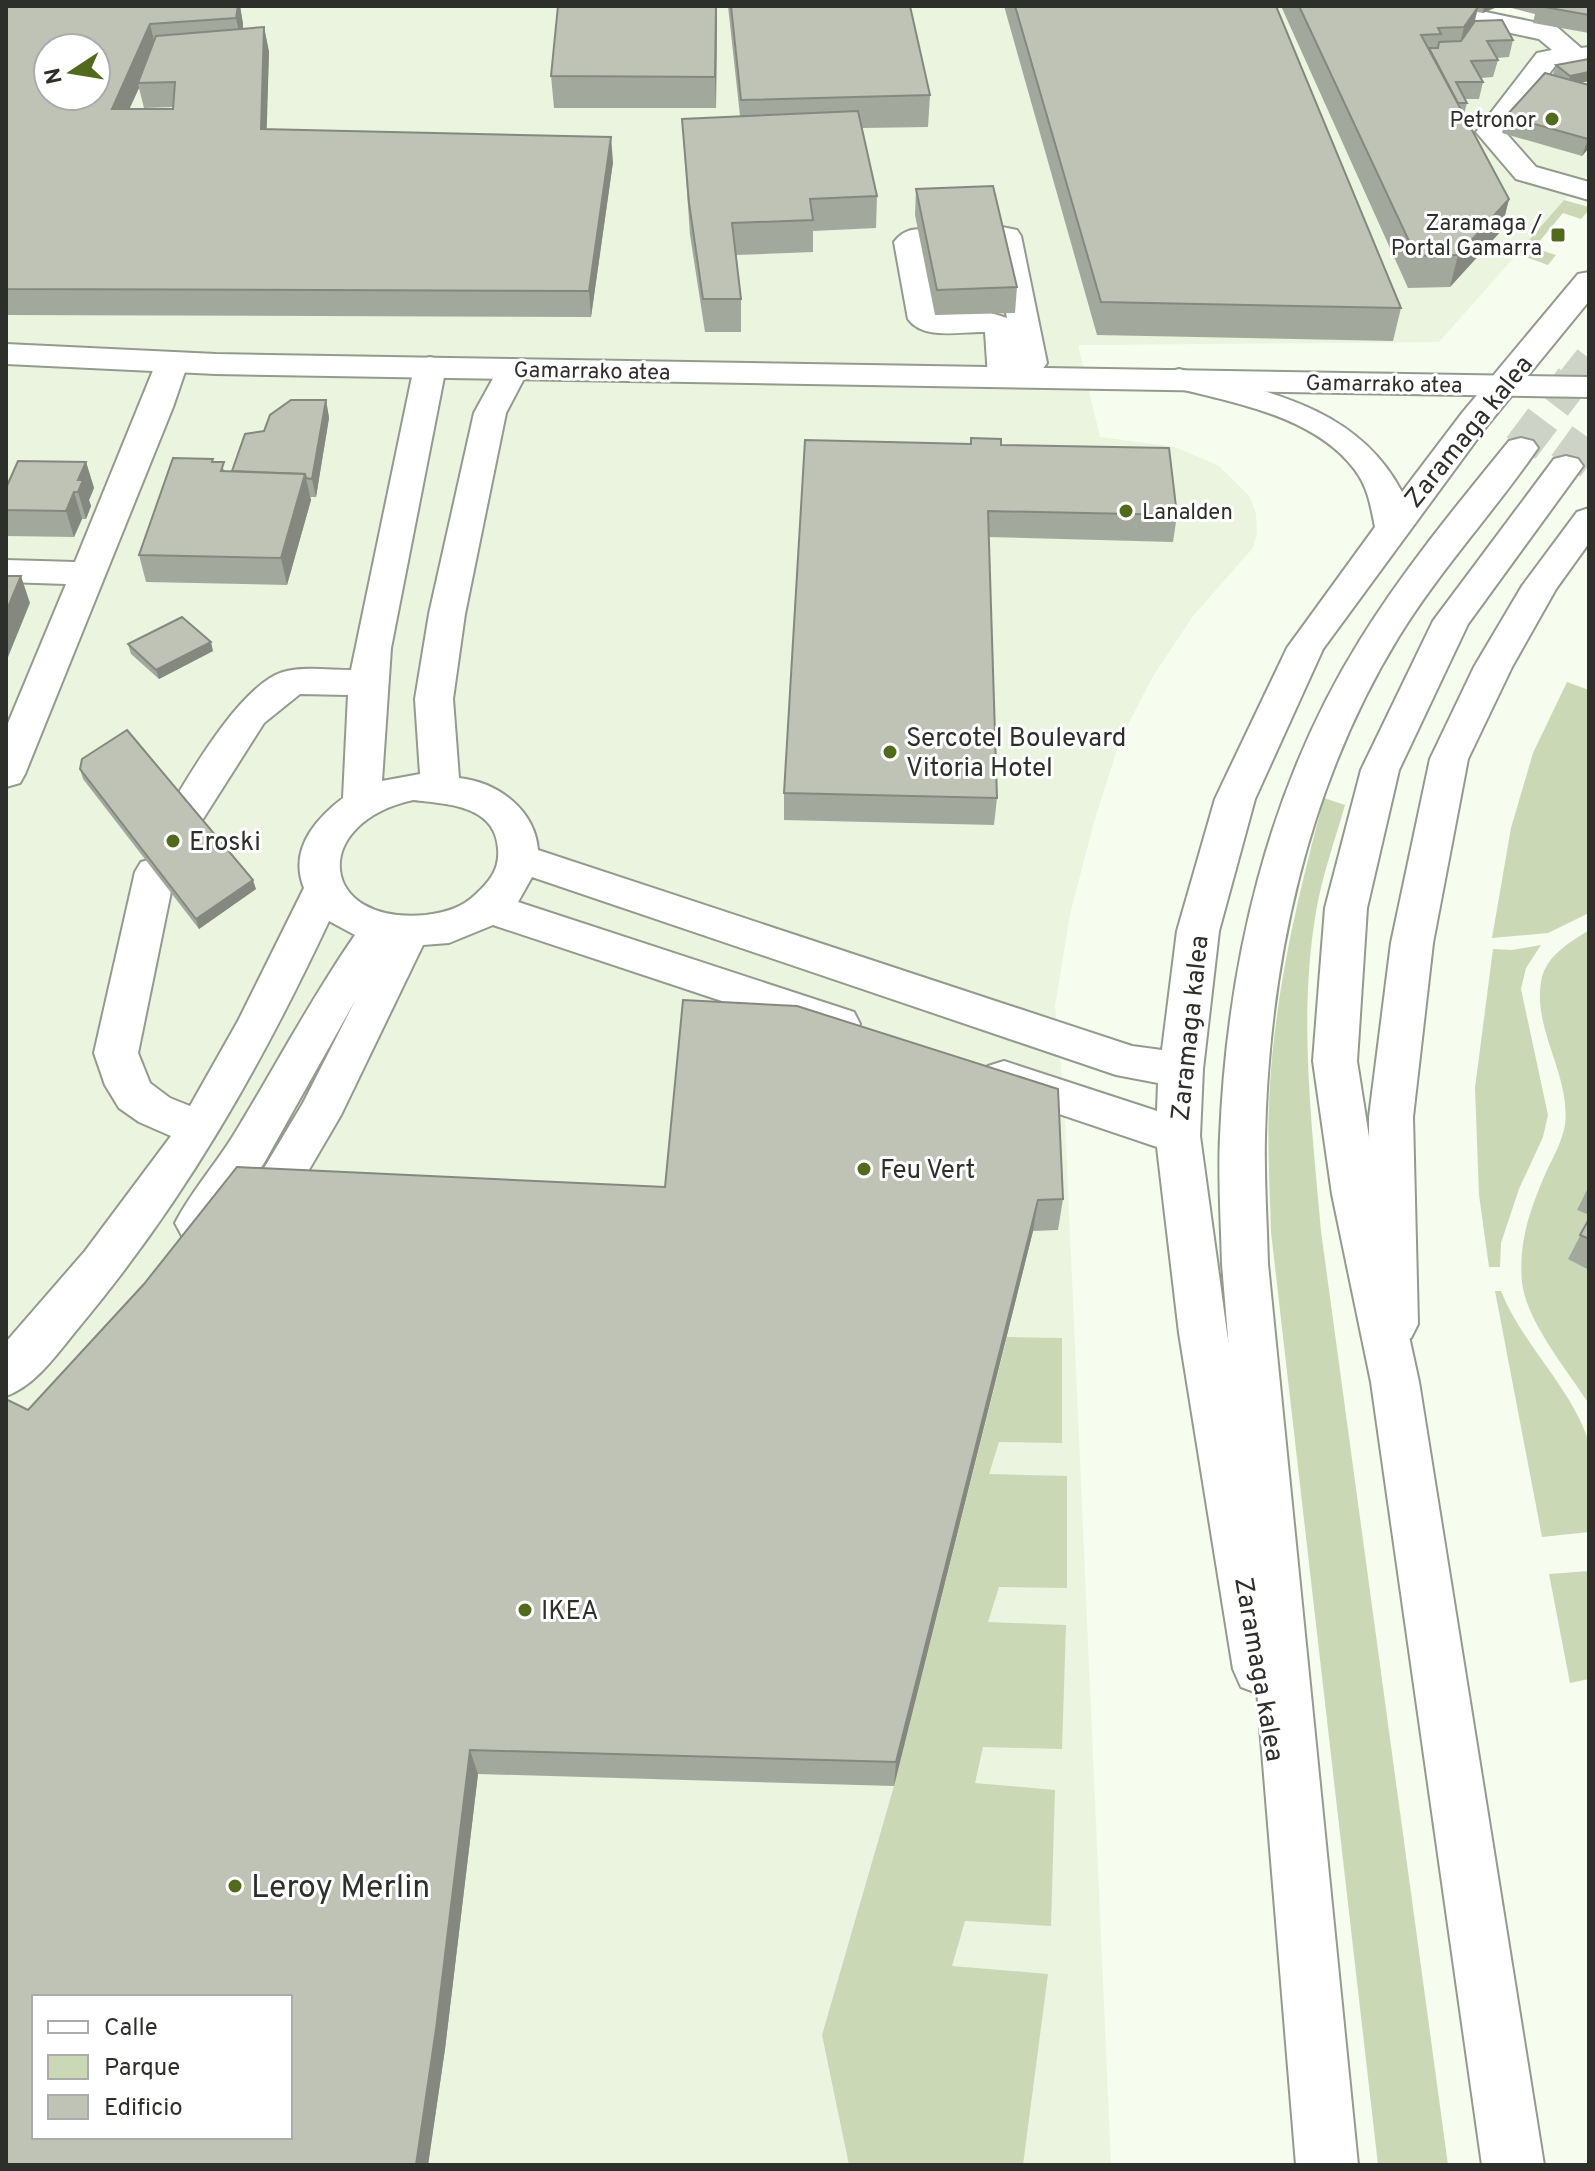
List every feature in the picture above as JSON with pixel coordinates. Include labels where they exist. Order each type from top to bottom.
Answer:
[{"type":"main road","points":[[1420,6],[1548,33],[1582,56]]},
{"type":"main road","points":[[1582,56],[1547,59],[1490,132],[1526,173],[1589,191]]},
{"type":"main road","points":[[1530,81],[1559,89]]},
{"type":"main road","points":[[997,235],[1006,236],[1018,377]]},
{"type":"main road","points":[[919,237],[909,242],[924,319],[931,323],[991,322],[1001,328],[1018,377]]},
{"type":"main road","name":"Zaramaga kalea","points":[[1305,1930],[1203,1333],[1178,1136],[1181,1069],[1198,931],[1235,799],[1305,648],[1474,420],[1589,281]]},
{"type":"main road","name":"Gamarrako atea","points":[[6,354],[172,363],[1589,387]]},
{"type":"main road","points":[[6,774],[157,407],[172,363]]},
{"type":"main road","points":[[362,803],[375,629],[423,419],[430,367]]},
{"type":"main road","points":[[440,787],[434,699],[447,614],[490,413],[513,369]]},
{"type":"main road","name":"Gamarrako atea","points":[[1179,379],[1284,408],[1342,440],[1372,470],[1384,491],[1392,527]]},
{"type":"main road","name":"Zaramaga kalea","points":[[1327,2165],[1245,1264],[1242,1120],[1256,978],[1276,883],[1299,806],[1334,723],[1377,642],[1443,546],[1521,448]]},
{"type":"main road","points":[[1513,2165],[1395,1382],[1355,1194],[1335,1061],[1346,908],[1380,770],[1451,621],[1566,466]]},
{"type":"main road","points":[[1395,1382],[1391,1117],[1412,943],[1449,759],[1493,667],[1540,586],[1589,519]]},
{"type":"main road","points":[[6,571],[89,574]]},
{"type":"main road","points":[[189,809],[251,714],[291,682],[369,683]]},
{"type":"main road","points":[[413,787],[440,787],[469,792],[493,803],[511,819],[521,838],[522,859],[505,893],[489,908],[465,921],[437,929],[394,931],[345,915],[323,890],[317,867],[322,843],[339,821],[362,803],[413,787]]},
{"type":"main road","points":[[522,859],[1131,1063],[1181,1069]]},
{"type":"main road","points":[[155,872],[116,1053],[122,1081],[141,1105],[198,1128]]},
{"type":"main road","points":[[6,1375],[45,1334],[119,1243],[198,1128],[270,1002],[323,890]]},
{"type":"main road","points":[[489,908],[882,1038]]},
{"type":"main road","points":[[225,1259],[270,1200],[341,1079],[394,931]]},
{"type":"main road","points":[[175,1256],[248,1150],[331,1002],[394,931]]},
{"type":"main road","points":[[973,1068],[1178,1136]]},
{"type":"shaded area","points":[[6,6],[1499,6],[1484,12],[1589,33],[1589,173],[1439,342],[1078,345],[1100,437],[1175,447],[1219,466],[1250,497],[1256,514],[1257,534],[1252,549],[1193,616],[1153,676],[1120,740],[1070,914],[1055,1006],[1064,1098],[1111,2165],[6,2165]]},
{"type":"green space","points":[[1564,200],[1589,207],[1589,210],[1581,219],[1563,213],[1534,248],[1556,255],[1548,265],[1517,254]]},
{"type":"green space","points":[[1567,682],[1589,690],[1589,913],[1548,933],[1492,938],[1511,828],[1533,753]]},
{"type":"green space","points":[[1324,798],[1345,805],[1319,899],[1308,991],[1308,1072],[1321,1231],[1448,2165],[1378,2165],[1271,1232],[1268,1120],[1275,1026],[1296,912]]},
{"type":"green space","points":[[1589,930],[1589,1199],[1578,1210],[1589,1215],[1589,1404],[1531,1313],[1525,1297],[1521,1267],[1531,1211],[1565,1125],[1563,1089],[1542,1018],[1541,982],[1553,958]]},
{"type":"green space","points":[[1541,945],[1526,968],[1521,989],[1548,1115],[1543,1137],[1519,1189],[1501,1243],[1500,1267],[1489,1267],[1479,1195],[1475,1088],[1493,949],[1512,950]]},
{"type":"green space","points":[[1495,1291],[1501,1291],[1521,1329],[1581,1421],[1590,1448],[1589,1532],[1542,1537]]},
{"type":"green space","points":[[1007,1337],[1062,1338],[1062,1443],[999,1442],[989,1474],[1067,1476],[1067,1588],[999,1587],[988,1622],[1066,1625],[1062,1749],[983,1747],[975,1783],[1055,1790],[1051,1926],[965,1921],[952,1966],[1048,1974],[1023,2165],[849,2165],[822,2035],[894,1786]]},
{"type":"green space","points":[[1589,1571],[1589,1679],[1570,1683],[1549,1574]]},
{"type":"building","points":[[6,6],[238,6],[236,18],[150,24],[112,109],[173,109],[175,82],[138,83],[156,36],[264,27],[261,129],[611,137],[589,291],[6,289]]},
{"type":"building","points":[[558,6],[716,6],[715,77],[551,76]]},
{"type":"building","points":[[731,6],[910,6],[930,95],[741,100]]},
{"type":"building","points":[[1015,6],[1276,6],[1401,308],[1101,302]]},
{"type":"building","points":[[1299,6],[1478,7],[1464,27],[1438,28],[1441,34],[1421,35],[1509,199],[1458,255],[1416,256]]},
{"type":"building","points":[[1539,6],[1589,6],[1589,15]]},
{"type":"building","points":[[1502,20],[1513,40],[1487,41],[1498,60],[1471,61],[1483,82],[1456,82],[1467,103],[1458,103],[1429,48],[1438,48],[1439,42],[1461,41],[1475,21]]},
{"type":"building","points":[[1589,59],[1589,72],[1570,76],[1556,65]]},
{"type":"building","points":[[1545,73],[1589,85],[1588,139],[1506,116]]},
{"type":"building","points":[[858,111],[877,196],[810,199],[813,220],[732,223],[741,299],[703,299],[689,203],[682,119]]},
{"type":"building","points":[[993,186],[1017,287],[937,290],[916,189]]},
{"type":"building","points":[[291,400],[326,400],[312,479],[306,478],[305,474],[232,471],[245,434],[264,431],[270,415]]},
{"type":"building","points":[[971,438],[1001,439],[1001,445],[1169,448],[1177,515],[988,511],[997,798],[784,793],[805,440],[971,444]]},
{"type":"building","points":[[173,458],[213,459],[212,462],[224,462],[221,471],[305,474],[281,558],[139,555]]},
{"type":"building","points":[[18,461],[86,462],[78,480],[83,480],[66,511],[6,510],[6,488]]},
{"type":"building","points":[[6,576],[21,576],[6,612]]},
{"type":"building","points":[[182,617],[211,642],[156,670],[128,644]]},
{"type":"building","name":"Eroski","points":[[127,730],[253,880],[196,919],[80,769],[82,759]]},
{"type":"building","name":"IKEA","points":[[683,1000],[797,1006],[1058,1089],[1063,1199],[1038,1200],[896,1762],[470,1750],[416,2165],[6,2165],[6,1399],[28,1410],[144,1284],[237,1167],[665,1187]]},
{"type":"building","points":[[1589,1219],[1589,1239],[1580,1235]]},
{"type":"tunnel","points":[[1571,381],[1589,358]]},
{"type":"tunnel","points":[[1521,448],[1573,379]]},
{"type":"tunnel","points":[[1566,466],[1589,434]]},
{"type":"place","name":"Petronor","points":[[1552,119]]},
{"type":"place","name":"Zaramaga / Portal Gamarra","points":[[1558,235]]},
{"type":"place","name":"Lanalden","points":[[1126,511]]},
{"type":"place","name":"Sercotel Boulevard Vitoria Hotel","points":[[890,752]]},
{"type":"place","name":"Eroski","points":[[173,841]]},
{"type":"place","name":"Feu Vert","points":[[864,1169]]},
{"type":"place","name":"IKEA","points":[[525,1610]]},
{"type":"place","name":"Leroy Merlin","points":[[235,1886]]}]
